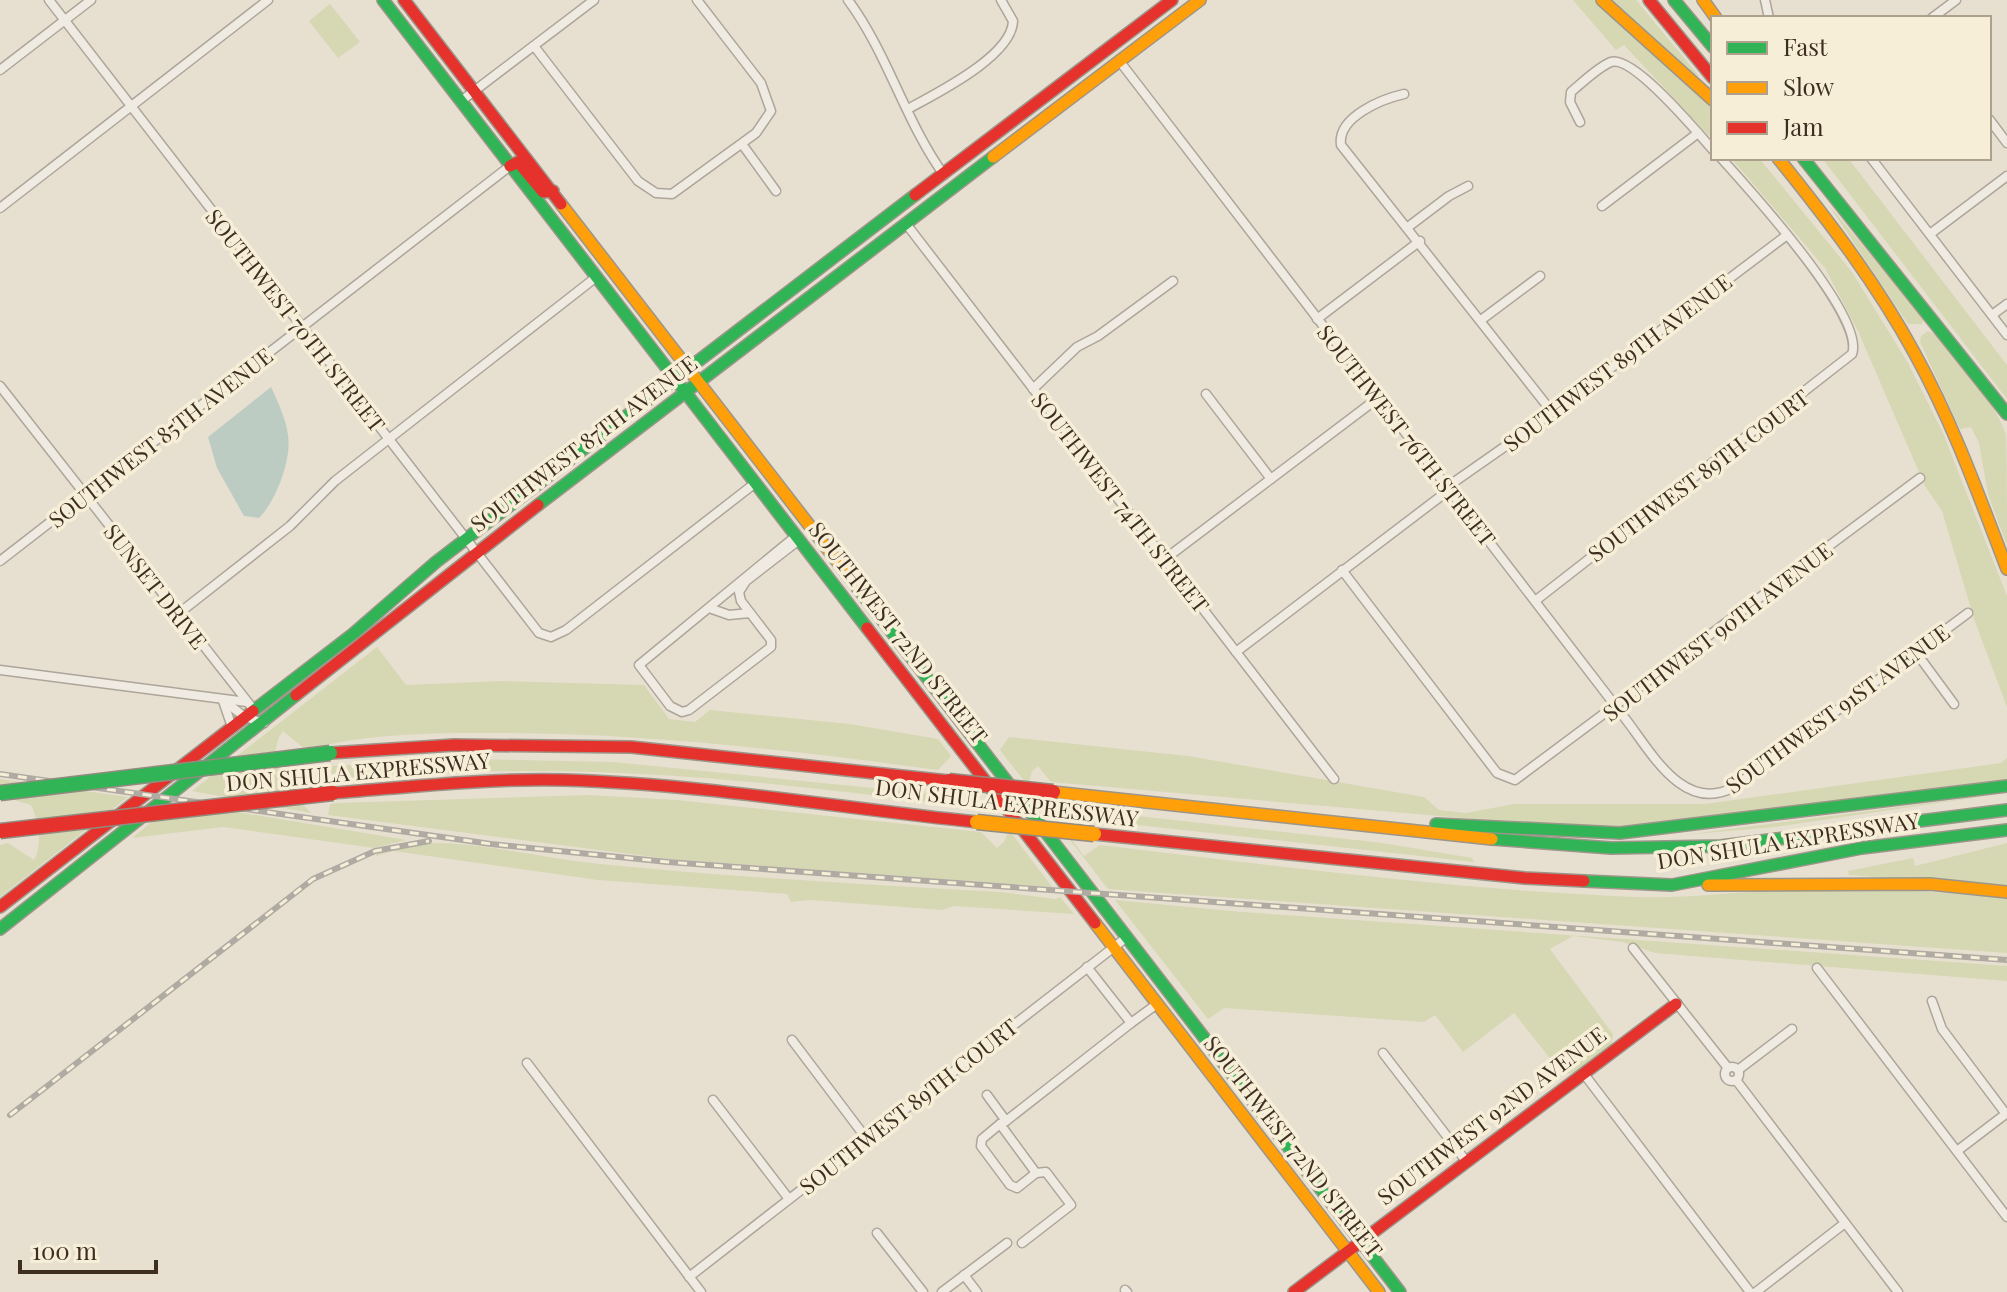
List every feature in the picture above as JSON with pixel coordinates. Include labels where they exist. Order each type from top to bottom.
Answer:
[{"type":"main road","name":"SOUTHWEST 72ND STREET","points":[[383,0],[682,393],[927,704],[1379,1292]]},
{"type":"main road","name":"SOUTHWEST 72ND STREET","points":[[404,0],[1400,1292]]},
{"type":"main road","name":"SOUTHWEST 87TH AVENUE","points":[[0,907],[232,727],[249,710],[353,634],[466,539],[672,379],[810,278],[1172,0]]},
{"type":"main road","name":"SOUTHWEST 87TH AVENUE","points":[[0,929],[377,636],[476,553],[682,393],[821,291],[1200,0]]},
{"type":"main road","points":[[1602,0],[1711,98]]},
{"type":"main road","points":[[1649,0],[1711,76]]},
{"type":"main road","points":[[1674,0],[1711,45]]},
{"type":"main road","points":[[1110,49],[1121,63]]},
{"type":"main road","points":[[1030,131],[1035,106]]},
{"type":"main road","points":[[1773,160],[1808,194]]},
{"type":"main road","points":[[1780,160],[1873,284],[1929,380],[2007,569]]},
{"type":"main road","points":[[1806,160],[2007,414]]},
{"type":"main road","points":[[510,166],[518,162],[543,192],[553,191]]},
{"type":"main road","points":[[944,175],[960,185]]},
{"type":"main road","points":[[810,278],[821,291]]},
{"type":"main road","points":[[775,511],[789,500]]},
{"type":"main road","points":[[838,590],[852,579]]},
{"type":"main road","points":[[353,634],[377,636]]},
{"type":"main road","points":[[927,704],[941,694]]},
{"type":"main road","points":[[249,710],[264,724]]},
{"type":"main road","name":"DON SHULA EXPRESSWAY","points":[[0,793],[330,753],[454,745],[603,746],[1369,826],[1611,848],[1721,846],[2007,810]]},
{"type":"main road","name":"DON SHULA EXPRESSWAY","points":[[0,831],[459,780],[563,780],[751,794],[977,822],[1525,878],[1672,885],[1862,848],[2007,830]]},
{"type":"main road","points":[[1369,826],[1390,820],[1620,833],[2007,786]]},
{"type":"main road","points":[[39,877],[49,891]]},
{"type":"main road","points":[[1672,885],[1930,884],[2007,892]]},
{"type":"main road","name":"SOUTHWEST 92ND AVENUE","points":[[1294,1292],[1676,1004]]},
{"type":"main road","points":[[1174,1025],[1187,1016]]},
{"type":"main road","points":[[1216,1081],[1230,1071]]},
{"type":"street","name":"SOUTHWEST 70TH STREET","points":[[49,0],[532,626],[547,637],[566,630],[754,484]]},
{"type":"street","points":[[0,70],[91,0]]},
{"type":"street","points":[[0,208],[268,0]]},
{"type":"street","points":[[461,101],[594,0]]},
{"type":"street","points":[[534,46],[634,177],[646,188],[661,194],[682,189],[764,125],[770,106],[761,83],[697,0]]},
{"type":"street","points":[[848,0],[879,45],[908,109],[944,175]]},
{"type":"street","points":[[908,109],[950,85],[1005,44],[1013,21],[1001,0]]},
{"type":"street","points":[[1935,16],[1956,0]]},
{"type":"street","points":[[1580,122],[1570,102],[1574,89],[1614,62],[1641,76],[1711,148]]},
{"type":"street","name":"SOUTHWEST 76TH STREET","points":[[1121,63],[1670,777],[1703,795]]},
{"type":"street","points":[[1404,94],[1382,99],[1345,126],[1340,142],[1552,412]]},
{"type":"street","points":[[1991,122],[2007,143]]},
{"type":"street","points":[[1602,206],[1698,133]]},
{"type":"street","points":[[742,144],[776,191]]},
{"type":"street","points":[[1723,160],[1787,235]]},
{"type":"street","points":[[1873,160],[2007,335]]},
{"type":"street","name":"SOUTHWEST 85TH AVENUE","points":[[0,561],[510,166]]},
{"type":"street","points":[[1930,234],[2007,176]]},
{"type":"street","points":[[1408,227],[1449,196],[1468,186]]},
{"type":"street","name":"SOUTHWEST 74TH STREET","points":[[907,225],[1334,779]]},
{"type":"street","name":"SOUTHWEST 89TH COURT","points":[[1535,601],[1847,361],[1855,346],[1850,328],[1832,296],[1787,235]]},
{"type":"street","name":"SOUTHWEST 89TH AVENUE","points":[[1236,652],[1448,488],[1787,235]]},
{"type":"street","points":[[1317,319],[1420,241]]},
{"type":"street","points":[[1481,320],[1540,276]]},
{"type":"street","points":[[178,614],[290,526],[320,493],[595,278]]},
{"type":"street","points":[[1033,389],[1077,347],[1173,281]]},
{"type":"street","points":[[1992,315],[2007,304]]},
{"type":"street","name":"SUNSET DRIVE","points":[[0,386],[249,710]]},
{"type":"street","points":[[1206,394],[1271,479]]},
{"type":"street","points":[[1165,559],[1378,398]]},
{"type":"street","name":"SOUTHWEST 90TH AVENUE","points":[[1342,570],[1497,773],[1513,781],[1525,776],[1920,478]]},
{"type":"street","points":[[797,538],[746,581],[739,597],[771,640],[771,647],[689,710],[679,711],[639,665],[712,609],[733,585],[797,538]]},
{"type":"street","points":[[712,609],[729,615],[750,613]]},
{"type":"street","name":"SOUTHWEST 91ST AVENUE","points":[[1703,795],[1723,792],[1740,783],[1968,613]]},
{"type":"street","points":[[1915,651],[1954,704]]},
{"type":"street","points":[[0,670],[223,700],[249,710]]},
{"type":"street","points":[[223,700],[230,691],[228,679]]},
{"type":"street","points":[[223,700],[249,710]]},
{"type":"street","points":[[223,700],[232,727]]},
{"type":"street","name":"SOUTHWEST 89TH COURT","points":[[689,1277],[1127,937]]},
{"type":"street","points":[[1633,948],[1676,1004],[1733,1069],[1736,1080],[1898,1292]]},
{"type":"street","points":[[1087,967],[1131,1023]]},
{"type":"street","points":[[1817,968],[2007,1217]]},
{"type":"street","points":[[1932,1001],[1942,1029],[2007,1113],[1957,1151]]},
{"type":"street","points":[[1022,1243],[1071,1205],[1046,1172],[1036,1173],[1017,1188],[1010,1185],[981,1146],[982,1139],[1157,1004]]},
{"type":"street","points":[[1733,1069],[1792,1029]]},
{"type":"street","points":[[792,1040],[866,1138]]},
{"type":"street","points":[[1383,1053],[1466,1161]]},
{"type":"street","points":[[527,1063],[701,1292]]},
{"type":"street","points":[[1584,1074],[1753,1292],[1845,1223]]},
{"type":"street","points":[[987,1095],[1036,1173]]},
{"type":"street","points":[[713,1100],[789,1199]]},
{"type":"street","points":[[877,1233],[923,1292]]},
{"type":"street","points":[[942,1292],[1007,1243]]},
{"type":"street","points":[[964,1275],[977,1292]]},
{"type":"green space","points":[[1573,0],[1595,0],[1711,105],[1711,138],[1624,45],[1616,50]]},
{"type":"green space","points":[[1608,0],[1636,0],[1699,76],[1698,77]]},
{"type":"green space","points":[[330,4],[360,42],[338,58],[309,21]]},
{"type":"green space","points":[[1733,160],[1761,160],[1852,272],[1908,363],[1943,433],[2007,596],[2007,707],[1974,619],[1942,511],[1925,486],[1858,331],[1825,268]]},
{"type":"green space","points":[[1824,160],[1850,160],[2007,365],[2007,399]]},
{"type":"green space","points":[[1828,204],[1924,318],[1922,324],[1908,324]]},
{"type":"green space","points":[[1928,331],[1935,334],[1975,382],[1994,409],[2006,435],[2007,546],[1988,494],[1979,443],[1971,427],[1960,429],[1920,342],[1921,336]]},
{"type":"green space","points":[[377,647],[406,685],[502,681],[644,685],[669,719],[695,722],[710,710],[850,724],[938,739],[951,756],[938,770],[716,744],[605,736],[494,733],[376,737],[306,750],[283,731],[277,742],[278,764],[289,786],[311,813],[192,791]]},
{"type":"green space","points":[[1009,737],[1188,756],[1424,797],[1439,810],[1466,813],[1514,804],[1705,804],[2001,763],[2007,758],[2007,781],[1636,828],[1508,822],[1051,782],[1038,766],[1032,771],[1029,783],[1084,856],[1100,845],[1435,883],[1637,897],[1844,889],[1980,896],[2007,899],[2007,953],[1108,889],[1000,750]]},
{"type":"green space","points":[[475,759],[613,762],[953,796],[961,806],[726,780],[569,771],[412,776],[333,785],[331,766]]},
{"type":"green space","points":[[0,779],[128,797],[0,897],[0,845],[8,843],[34,860],[39,840],[31,805],[0,796]]},
{"type":"green space","points":[[2007,793],[1775,827],[1683,835]]},
{"type":"green space","points":[[589,795],[677,800],[981,832],[997,848],[1004,842],[1009,830],[1052,887],[669,859],[328,815],[330,804],[337,803]]},
{"type":"green space","points":[[171,806],[237,812],[407,840],[374,848],[223,827],[132,838]]},
{"type":"green space","points":[[1073,809],[1383,843],[1472,858],[1474,862],[1082,819]]},
{"type":"green space","points":[[2007,843],[2007,886],[1849,875],[1848,871],[1913,858],[1915,866]]},
{"type":"green space","points":[[407,844],[479,846],[576,861],[700,873],[1060,897],[1074,914],[954,906],[943,910],[810,900],[791,902],[787,894],[598,880],[393,851],[376,856],[377,853]]},
{"type":"green space","points":[[1115,900],[1242,912],[2007,966],[2007,981],[1655,953],[1623,942],[1573,936],[1550,949],[1613,1034],[1611,1047],[1580,1070],[1568,1074],[1556,1066],[1514,1013],[1463,1052],[1435,1015],[1424,1022],[1224,1008],[1208,1019]]},
{"type":"shaded area","points":[[271,387],[287,429],[288,456],[281,479],[265,511],[259,518],[244,516],[217,468],[208,437]]},
{"type":"railway","points":[[0,774],[491,844],[668,862],[2007,960]]},
{"type":"railway","points":[[10,1115],[313,879],[375,851],[429,841]]},
{"type":"traffic: fast","points":[[383,0],[867,628]]},
{"type":"traffic: fast","points":[[1674,0],[1711,45]]},
{"type":"traffic: fast","points":[[538,505],[993,157]]},
{"type":"traffic: fast","points":[[1805,160],[2007,414]]},
{"type":"traffic: fast","points":[[253,711],[353,634],[436,562],[915,195]]},
{"type":"traffic: fast","points":[[857,587],[1400,1292]]},
{"type":"traffic: fast","points":[[0,929],[296,695]]},
{"type":"traffic: fast","points":[[0,793],[330,753]]},
{"type":"traffic: fast","points":[[1436,824],[1620,833],[2007,786]]},
{"type":"traffic: fast","points":[[1492,839],[1611,848],[1721,846],[2007,810]]},
{"type":"traffic: fast","points":[[1584,881],[1672,885],[1862,848],[2007,830]]},
{"type":"traffic: slow","points":[[993,157],[1200,0]]},
{"type":"traffic: slow","points":[[1602,0],[1711,98]]},
{"type":"traffic: slow","points":[[1703,0],[1715,16]]},
{"type":"traffic: slow","points":[[1780,160],[1851,253],[1915,354],[1953,433],[2007,569]]},
{"type":"traffic: slow","points":[[561,204],[857,587]]},
{"type":"traffic: slow","points":[[1053,792],[1492,839]]},
{"type":"traffic: slow","points":[[977,822],[1094,834]]},
{"type":"traffic: slow","points":[[1708,885],[1930,884],[2007,892]]},
{"type":"traffic: slow","points":[[1095,923],[1379,1292]]},
{"type":"traffic: jam","points":[[404,0],[561,204]]},
{"type":"traffic: jam","points":[[915,195],[1172,0]]},
{"type":"traffic: jam","points":[[1649,0],[1711,76]]},
{"type":"traffic: jam","points":[[510,166],[518,162],[543,192],[553,191]]},
{"type":"traffic: jam","points":[[296,695],[538,505]]},
{"type":"traffic: jam","points":[[867,628],[1095,923]]},
{"type":"traffic: jam","points":[[0,907],[253,711]]},
{"type":"traffic: jam","points":[[330,753],[454,745],[631,747],[949,781]]},
{"type":"traffic: jam","points":[[949,781],[1053,792]]},
{"type":"traffic: jam","points":[[333,793],[477,782],[616,782],[720,791],[977,822]]},
{"type":"traffic: jam","points":[[0,831],[333,793]]},
{"type":"traffic: jam","points":[[1094,834],[1525,878],[1584,881]]},
{"type":"traffic: jam","points":[[1294,1292],[1676,1004]]}]
